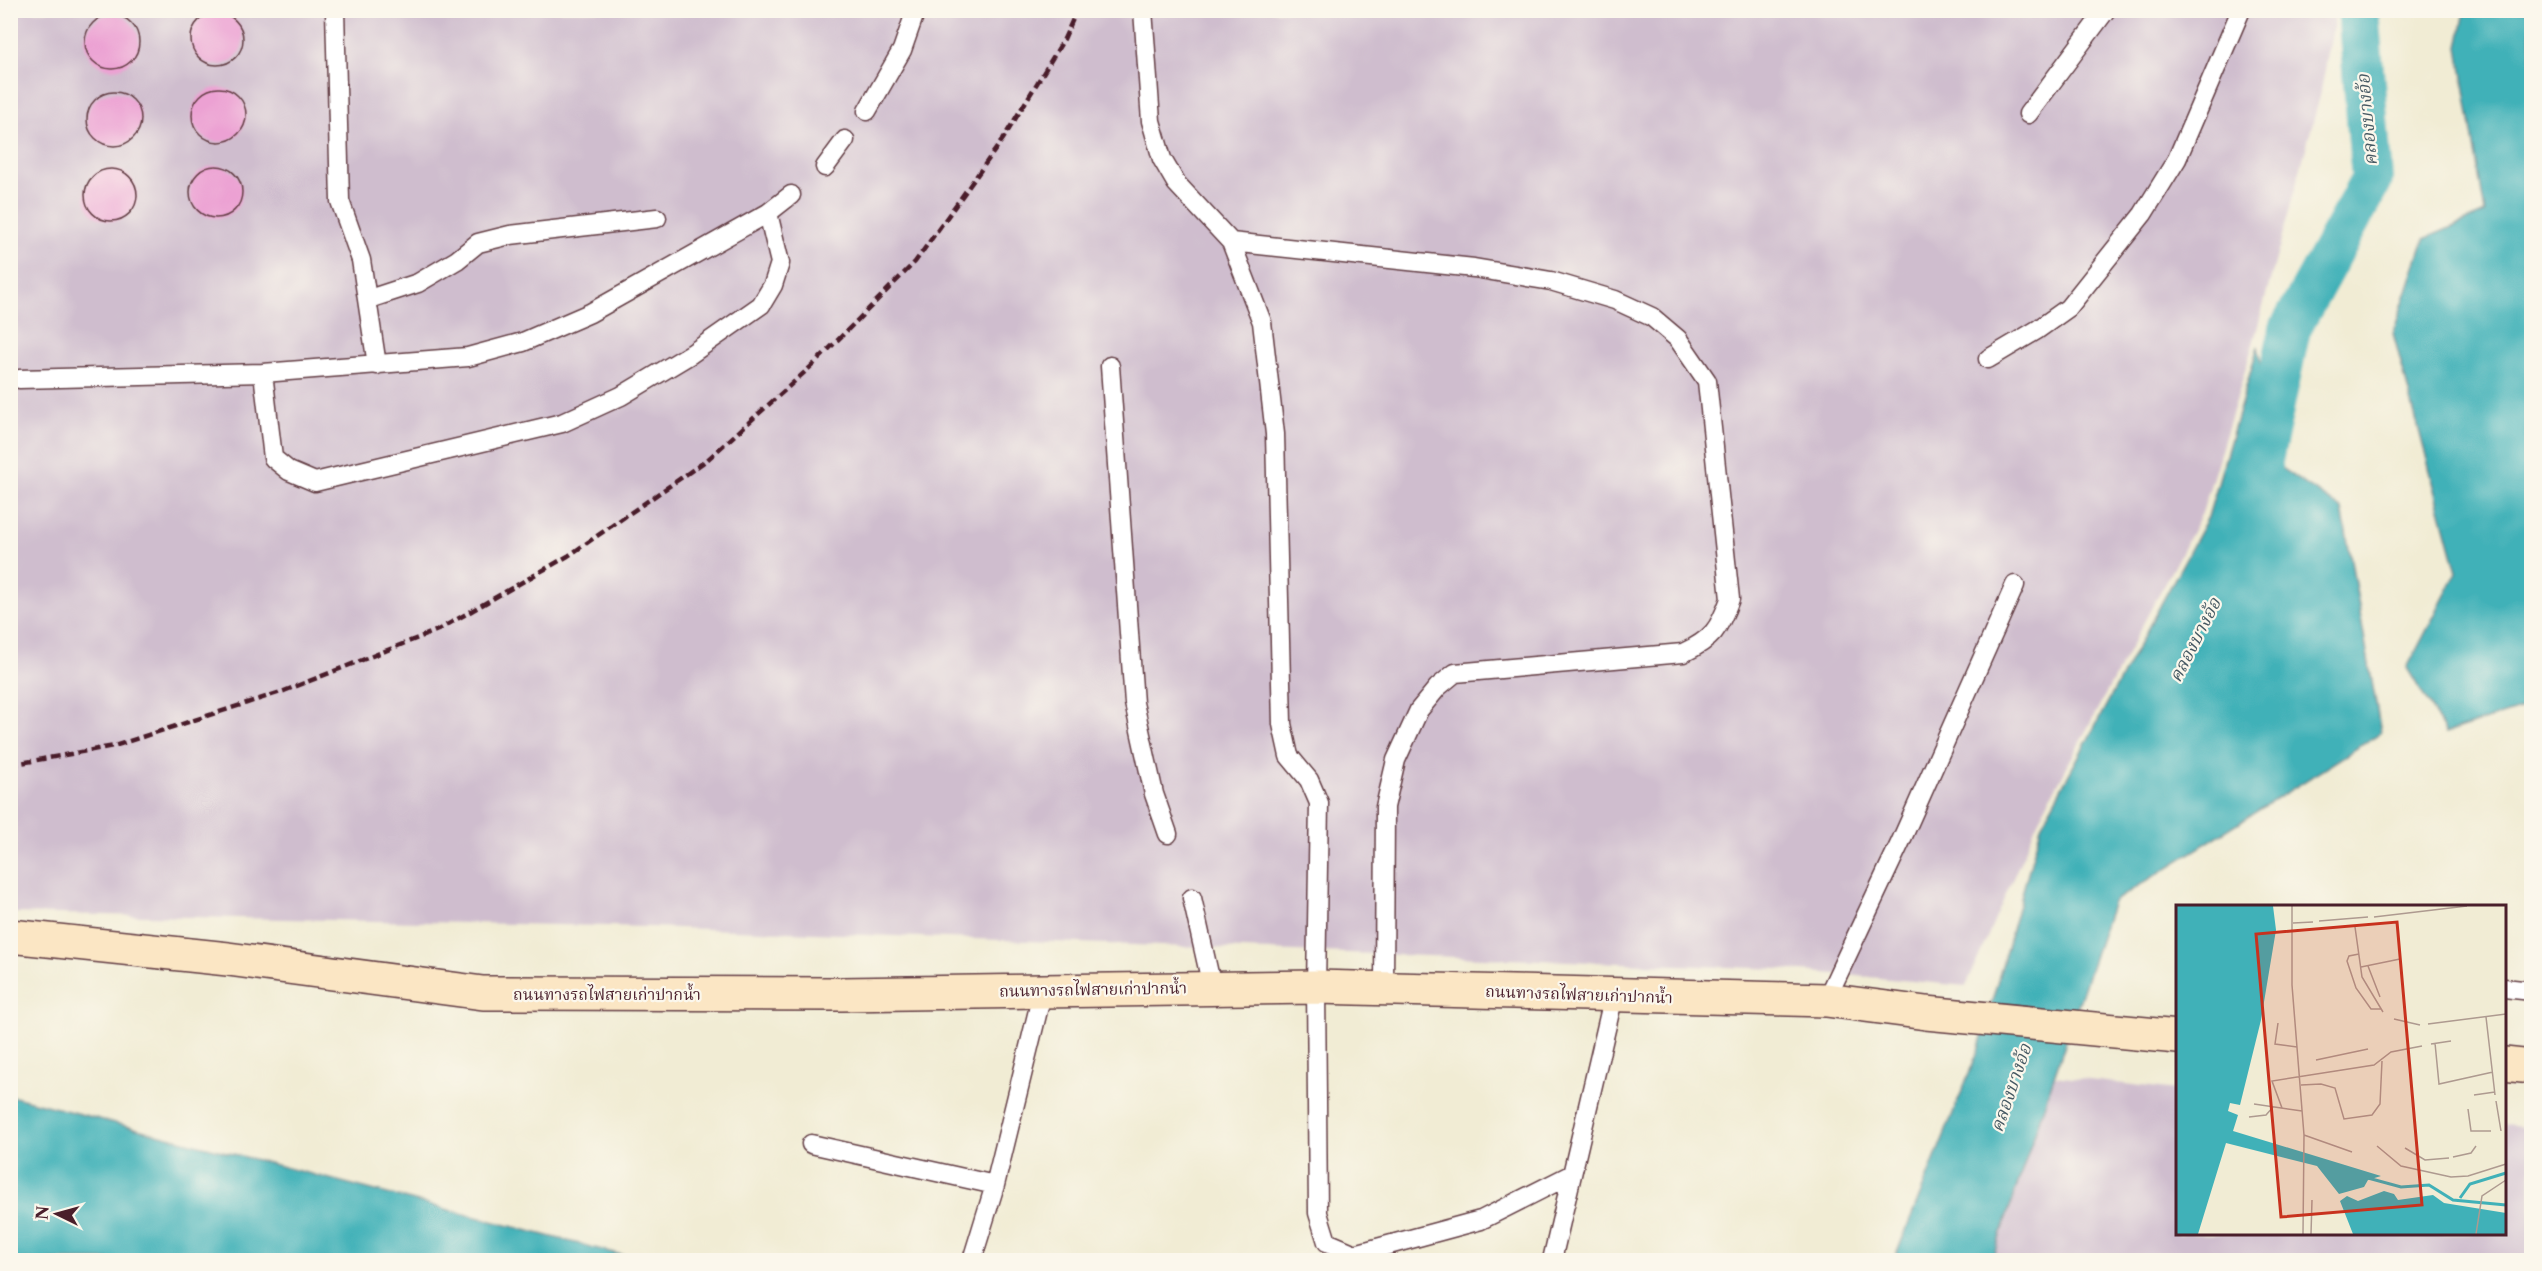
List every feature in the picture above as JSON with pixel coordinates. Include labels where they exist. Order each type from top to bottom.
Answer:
[{"type":"main road","name":"ถนนทางรถไฟสายเก่าปากน้ำ","points":[[10,936],[228,959],[483,993],[842,994],[1316,987],[1826,1000],[1926,1013],[2176,1037]]},
{"type":"main road","points":[[2506,1064],[2532,1067]]},
{"type":"lane","points":[[335,10],[340,201],[361,260],[369,299],[377,365]]},
{"type":"lane","points":[[867,111],[902,50],[916,10]]},
{"type":"lane","points":[[1143,10],[1151,121],[1162,159],[1176,183],[1231,243],[1262,321],[1275,434],[1282,724],[1289,756],[1309,780],[1319,803],[1316,987],[1318,1213],[1327,1242],[1355,1254],[1481,1220],[1572,1174]]},
{"type":"lane","points":[[2028,114],[2106,10]]},
{"type":"lane","points":[[1988,359],[2037,330],[2068,308],[2143,214],[2177,159],[2241,10]]},
{"type":"lane","points":[[825,167],[845,140]]},
{"type":"lane","points":[[19,379],[263,373],[468,357],[524,342],[590,313],[768,213],[791,195]]},
{"type":"lane","points":[[263,373],[273,458],[289,471],[315,482],[562,423],[621,396],[691,354],[761,305],[773,285],[780,263],[768,213]]},
{"type":"lane","points":[[369,299],[418,283],[457,260],[478,243],[510,235],[657,218]]},
{"type":"lane","points":[[1231,243],[1474,268],[1551,281],[1604,297],[1652,316],[1678,339],[1707,381],[1730,599],[1720,626],[1704,644],[1683,653],[1455,673],[1438,687],[1419,710],[1396,760],[1385,807],[1384,989]]},
{"type":"lane","points":[[1110,366],[1134,703],[1154,794],[1168,834]]},
{"type":"lane","points":[[1826,1000],[1900,843],[2015,585]]},
{"type":"lane","points":[[1192,898],[1212,987]]},
{"type":"lane","points":[[2506,988],[2532,991]]},
{"type":"lane","points":[[972,1260],[995,1185],[1042,990]]},
{"type":"lane","points":[[1554,1260],[1614,995]]},
{"type":"lane","points":[[811,1144],[995,1185]]},
{"type":"shaded area","points":[[11,11],[2336,11],[2320,96],[2253,344],[2202,513],[2038,821],[1966,986],[1780,969],[651,927],[11,913]]},
{"type":"shaded area","points":[[2054,1076],[2176,1090],[2176,1235],[2506,1235],[2506,1125],[2531,1128],[2531,1260],[1992,1260]]},
{"type":"water","points":[[2465,11],[2531,11],[2532,705],[2446,733],[2407,668],[2457,572],[2393,333],[2424,239],[2485,213],[2458,47]]},
{"type":"water","points":[[2258,346],[2281,468],[2342,509],[2381,733],[2113,902],[1992,1260],[1894,1260],[1978,1051],[2041,826],[2208,517]]},
{"type":"water","points":[[11,1096],[641,1260],[11,1260]]},
{"type":"building","points":[[212,13],[222,13],[236,20],[243,39],[236,58],[222,65],[212,65],[202,61],[195,54],[191,44],[191,34],[195,24],[202,17]]},
{"type":"building","points":[[112,15],[122,17],[131,23],[137,32],[139,42],[137,52],[131,61],[122,67],[112,69],[102,67],[93,61],[87,52],[85,42],[87,32],[93,23],[102,17]]},
{"type":"building","points":[[219,88],[229,90],[238,96],[244,105],[246,115],[244,125],[238,134],[229,140],[219,142],[209,140],[200,134],[194,125],[192,115],[194,105],[200,96],[209,90]]},
{"type":"building","points":[[114,92],[124,94],[133,100],[139,109],[141,119],[139,129],[133,138],[124,144],[114,146],[104,144],[95,138],[89,129],[87,119],[89,109],[95,100],[104,94]]},
{"type":"building","points":[[211,166],[221,166],[235,173],[242,192],[235,211],[221,218],[211,218],[201,214],[194,207],[190,197],[190,187],[194,177],[201,170]]},
{"type":"building","points":[[106,169],[116,169],[130,176],[137,195],[130,214],[116,221],[106,221],[96,217],[89,210],[85,200],[85,190],[89,180],[96,173]]},
{"type":"waterway","name":"คลองบางอ้อ","points":[[2259,474],[2290,329],[2372,179],[2358,10]]},
{"type":"railway","points":[[10,765],[114,746],[284,691],[438,630],[568,556],[707,460],[815,363],[915,262],[1003,139],[1064,39],[1077,10]]}]
